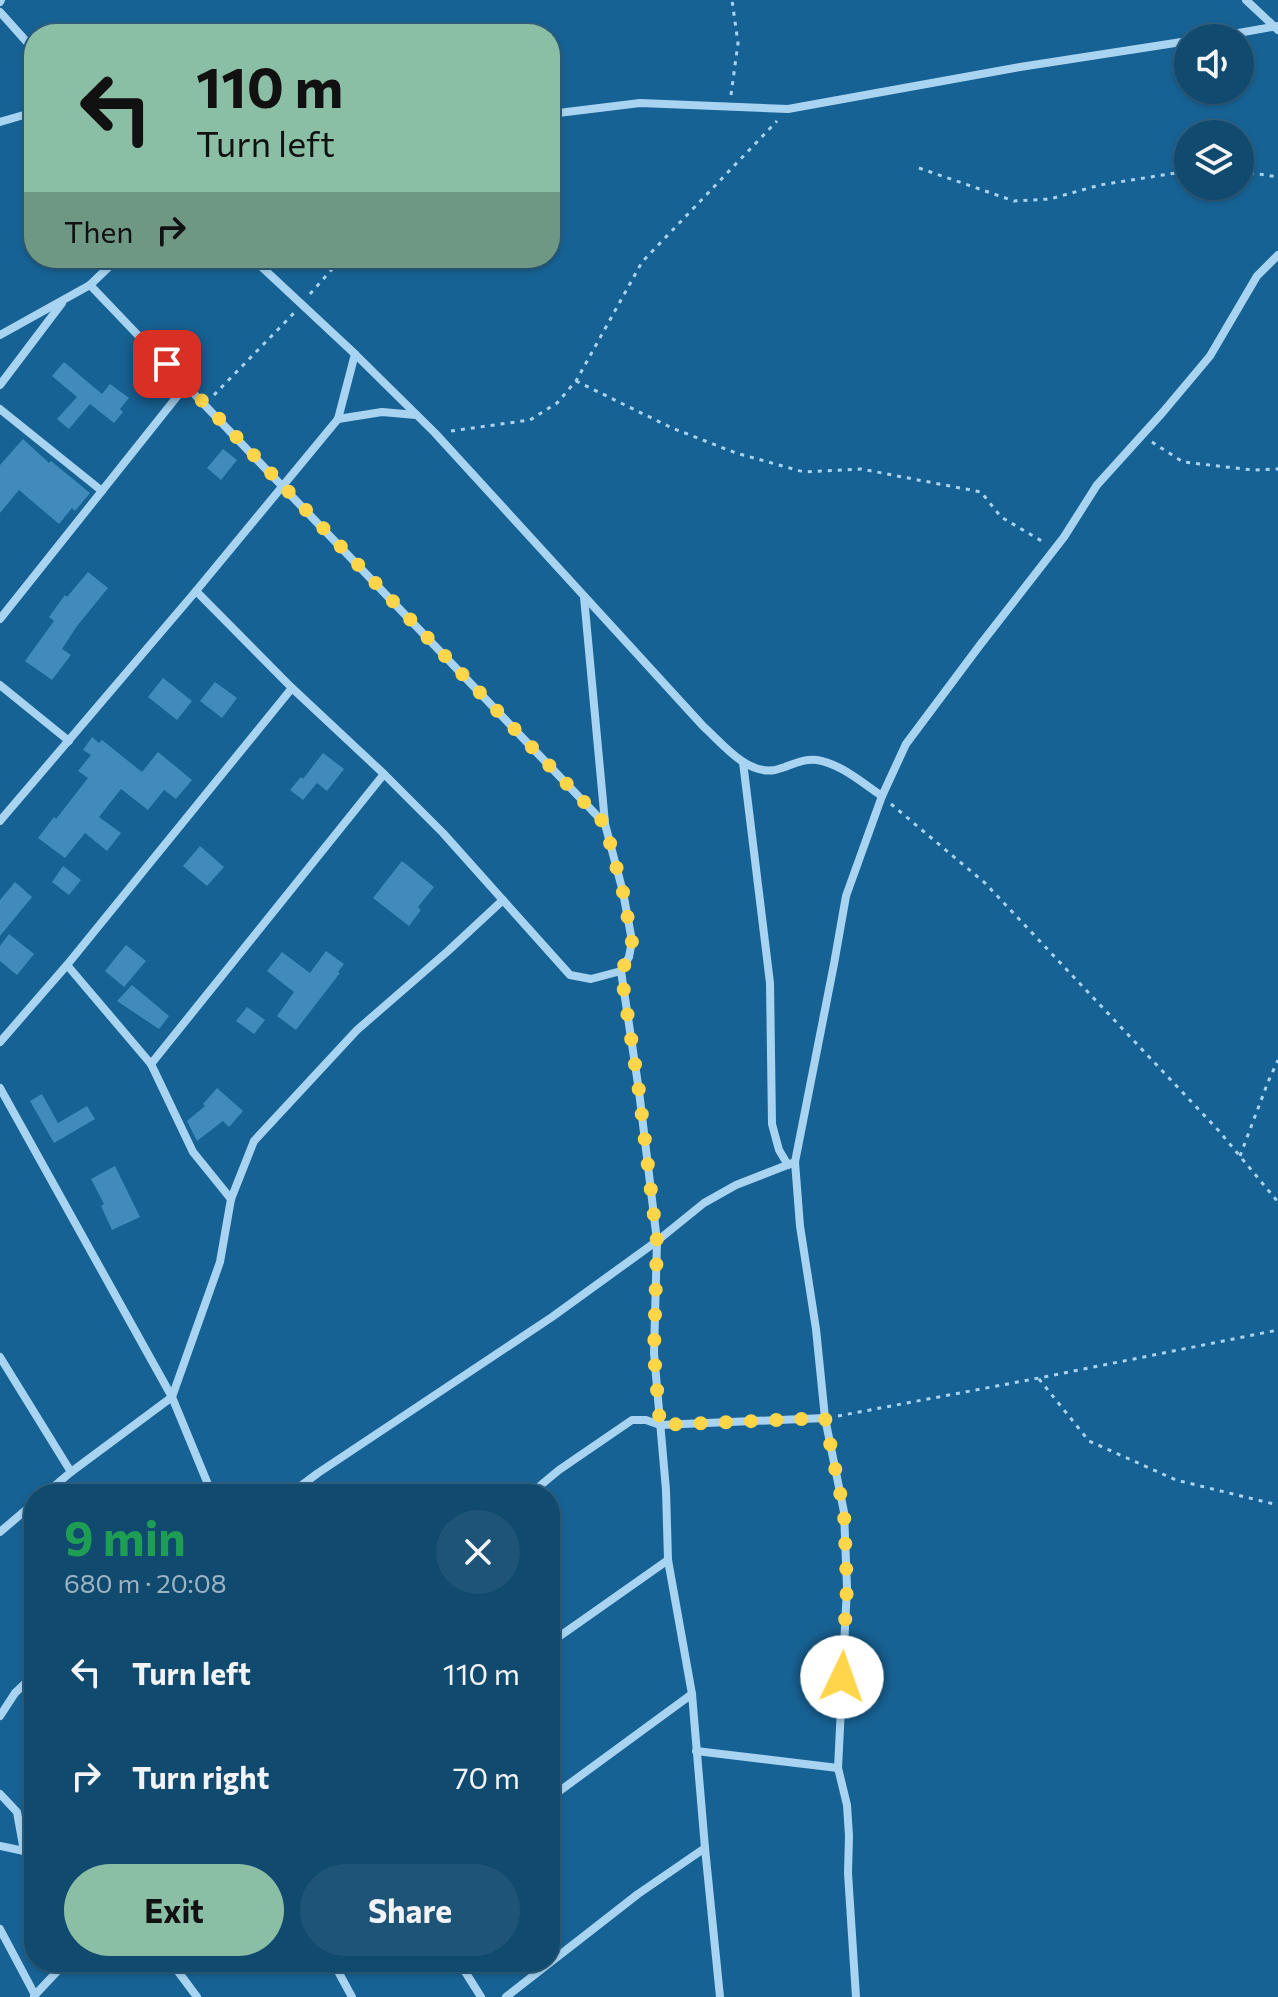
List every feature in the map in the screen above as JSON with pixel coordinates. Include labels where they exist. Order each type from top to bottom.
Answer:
[{"type":"street","points":[[1246,0],[1277,28]]},
{"type":"street","points":[[0,12],[24,39]]},
{"type":"street","points":[[1254,31],[1277,28]]},
{"type":"street","points":[[560,113],[640,103],[788,109],[1174,43]]},
{"type":"street","points":[[0,122],[24,115]]},
{"type":"street","points":[[856,1997],[847,1805],[838,1768],[847,1587],[844,1512],[825,1418],[816,1329],[791,1163],[846,896],[882,796],[906,744],[1055,550],[1097,485],[1210,356],[1257,276],[1278,255]]},
{"type":"street","points":[[0,335],[90,285],[108,268]]},
{"type":"street","points":[[263,268],[435,433],[703,726],[743,762],[772,771],[814,760],[838,766],[882,796]]},
{"type":"street","points":[[90,285],[605,824]]},
{"type":"street","points":[[0,385],[66,297]]},
{"type":"street","points":[[0,821],[338,419],[355,354]]},
{"type":"street","points":[[0,619],[187,384]]},
{"type":"street","points":[[0,409],[102,491]]},
{"type":"street","points":[[338,419],[382,412],[417,416]]},
{"type":"street","points":[[196,591],[443,833],[570,975],[591,979],[621,971]]},
{"type":"street","points":[[584,597],[605,824],[632,941],[629,957],[621,971],[657,1241],[654,1353],[666,1490],[668,1560],[692,1694],[720,1997]]},
{"type":"street","points":[[0,685],[69,741]]},
{"type":"street","points":[[0,1042],[67,965],[292,688]]},
{"type":"street","points":[[743,762],[770,983],[772,1124],[779,1150],[791,1163]]},
{"type":"street","points":[[151,1064],[384,774]]},
{"type":"street","points":[[57,1484],[172,1397],[220,1262],[231,1199],[254,1141],[357,1030],[503,900]]},
{"type":"street","points":[[67,965],[151,1064],[193,1152],[231,1199]]},
{"type":"street","points":[[0,1088],[172,1397],[208,1484]]},
{"type":"street","points":[[303,1484],[552,1317],[704,1203],[736,1185],[791,1163]]},
{"type":"street","points":[[0,1357],[4,1371],[71,1472]]},
{"type":"street","points":[[542,1484],[632,1420],[646,1420],[660,1425],[825,1418]]},
{"type":"street","points":[[0,1532],[24,1512]]},
{"type":"street","points":[[560,1636],[668,1560]]},
{"type":"street","points":[[0,1716],[24,1684]]},
{"type":"street","points":[[560,1791],[692,1694]]},
{"type":"street","points":[[696,1751],[838,1768]]},
{"type":"street","points":[[0,1794],[17,1812],[24,1851],[0,1846]]},
{"type":"street","points":[[560,1955],[638,1894],[705,1848]]},
{"type":"street","points":[[0,1929],[34,1996],[57,1972]]},
{"type":"street","points":[[178,1972],[197,1997]]},
{"type":"street","points":[[338,1972],[352,1997]]},
{"type":"street","points":[[465,1972],[481,1997]]},
{"type":"street","points":[[506,1997],[538,1972]]},
{"type":"path","points":[[729,106],[738,43],[732,0]]},
{"type":"path","points":[[435,433],[530,420],[557,403],[576,381],[642,262],[788,109]]},
{"type":"path","points":[[919,168],[1014,201],[1050,199],[1100,185],[1174,173]]},
{"type":"path","points":[[1254,173],[1278,177]]},
{"type":"path","points":[[205,404],[333,268]]},
{"type":"path","points":[[576,381],[672,428],[750,457],[804,472],[861,469],[981,492],[1001,517],[1055,550]]},
{"type":"path","points":[[1141,435],[1183,462],[1253,470],[1278,469]]},
{"type":"path","points":[[882,796],[985,883],[1219,1131],[1278,1202]]},
{"type":"path","points":[[1240,1156],[1278,1060]]},
{"type":"path","points":[[825,1418],[1278,1330]]},
{"type":"path","points":[[1039,1378],[1089,1441],[1176,1480],[1278,1505]]},
{"type":"building","points":[[64,362],[102,394],[110,384],[129,398],[114,423],[90,404],[69,429],[57,419],[77,397],[52,376]]},
{"type":"building","points":[[23,439],[90,493],[59,524],[19,490],[0,513],[0,465]]},
{"type":"building","points":[[223,449],[237,460],[221,480],[207,468]]},
{"type":"building","points":[[88,572],[108,588],[62,649],[71,655],[52,680],[25,661],[54,621],[49,617]]},
{"type":"building","points":[[163,678],[192,701],[177,720],[148,697]]},
{"type":"building","points":[[215,682],[237,698],[222,718],[200,701]]},
{"type":"building","points":[[92,737],[99,743],[102,740],[142,772],[158,752],[192,780],[176,799],[164,790],[148,810],[121,789],[99,817],[121,833],[107,851],[85,833],[65,858],[38,838],[88,778],[78,771],[91,755],[83,750]]},
{"type":"building","points":[[323,753],[344,769],[327,791],[317,783],[303,800],[290,790]]},
{"type":"building","points":[[200,846],[224,867],[207,886],[183,866]]},
{"type":"building","points":[[402,861],[434,887],[418,907],[421,910],[409,926],[373,898]]},
{"type":"building","points":[[63,866],[81,880],[69,895],[52,882]]},
{"type":"building","points":[[15,882],[32,897],[0,936],[0,900]]},
{"type":"building","points":[[9,934],[34,954],[17,975],[0,961],[0,946]]},
{"type":"building","points":[[126,945],[146,961],[124,987],[105,971]]},
{"type":"building","points":[[326,951],[344,964],[296,1030],[277,1016],[294,992],[267,971],[282,952],[310,973]]},
{"type":"building","points":[[132,985],[169,1016],[159,1029],[117,1001]]},
{"type":"building","points":[[247,1007],[265,1020],[254,1034],[236,1021]]},
{"type":"building","points":[[217,1088],[243,1111],[229,1127],[223,1121],[197,1141],[187,1121],[205,1106],[203,1104]]},
{"type":"building","points":[[42,1094],[58,1123],[87,1106],[95,1119],[54,1143],[30,1101]]},
{"type":"building","points":[[115,1166],[140,1217],[112,1230],[101,1206],[104,1204],[91,1179]]},
{"type":"route","points":[[167,364],[605,824],[632,941],[629,957],[621,971],[657,1241],[654,1353],[660,1425],[825,1418],[844,1512],[847,1587],[842,1677]]}]
